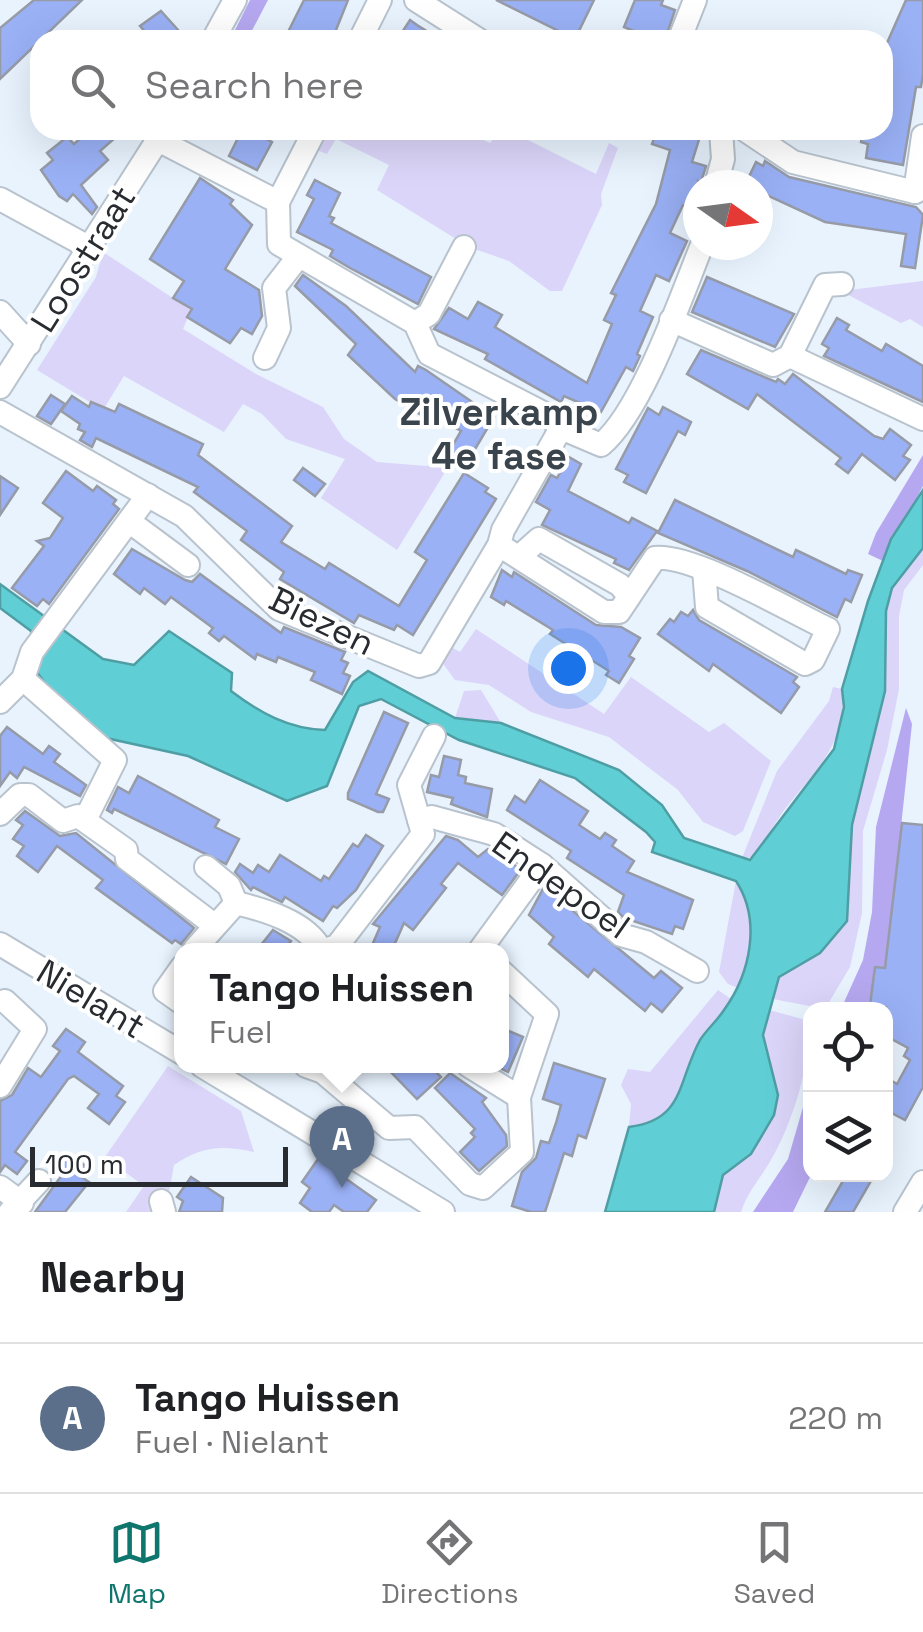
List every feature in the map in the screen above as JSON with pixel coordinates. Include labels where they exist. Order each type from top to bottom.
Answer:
[{"type":"street","points":[[219,30],[235,0]]},
{"type":"street","points":[[365,30],[380,0]]},
{"type":"street","points":[[416,0],[463,30]]},
{"type":"street","points":[[683,30],[695,0]]},
{"type":"street","points":[[761,140],[793,162],[919,190],[923,136]]},
{"type":"street","name":"Loostraat","points":[[0,388],[158,140]]},
{"type":"street","points":[[170,140],[278,202]]},
{"type":"street","points":[[309,140],[278,202],[279,244],[414,324],[429,354],[549,416],[561,428],[601,445],[614,435],[696,260]]},
{"type":"street","points":[[720,170],[722,140]]},
{"type":"street","points":[[0,199],[90,248]]},
{"type":"street","points":[[414,324],[429,314],[464,247]]},
{"type":"street","points":[[266,358],[279,328],[274,288],[298,257]]},
{"type":"street","points":[[671,320],[773,365],[790,356],[826,285],[842,284]]},
{"type":"street","points":[[0,312],[29,344]]},
{"type":"street","points":[[790,356],[923,419]]},
{"type":"street","name":"Biezen","points":[[0,412],[184,516],[280,610],[419,666],[428,663],[510,551],[503,530],[561,428]]},
{"type":"street","points":[[0,702],[23,679],[32,652],[148,494]]},
{"type":"street","points":[[130,522],[188,565]]},
{"type":"street","points":[[510,551],[539,539],[620,584],[628,596],[655,558],[674,556],[704,570],[828,630],[813,660],[805,664],[708,606],[704,570]]},
{"type":"street","points":[[23,679],[115,760],[85,820]]},
{"type":"street","points":[[339,943],[423,834],[409,785],[434,736]]},
{"type":"street","points":[[0,814],[20,795],[29,795],[63,821],[78,816],[126,850],[127,860],[213,924]]},
{"type":"street","name":"Endepoel","points":[[419,820],[432,817],[494,834],[542,865],[621,936],[646,942],[697,971]]},
{"type":"street","points":[[485,943],[542,865]]},
{"type":"street","points":[[206,867],[229,886],[236,904]]},
{"type":"street","points":[[236,904],[269,911],[318,943]]},
{"type":"street","points":[[199,943],[236,904]]},
{"type":"street","name":"Nielant","points":[[0,944],[174,1049]]},
{"type":"street","points":[[174,978],[165,991],[174,997]]},
{"type":"street","points":[[324,1073],[390,1128],[415,1127],[470,1184],[483,1188],[522,1152],[519,1097],[547,1014],[509,979]]},
{"type":"street","points":[[0,1086],[35,1029],[4,1001]]},
{"type":"street","points":[[481,1073],[519,1097]]},
{"type":"street","points":[[236,1074],[444,1212]]},
{"type":"street","points":[[0,1186],[16,1207],[39,1180]]},
{"type":"street","points":[[904,1212],[923,1182]]},
{"type":"shaded area","points":[[250,0],[268,0],[252,30],[235,30]]},
{"type":"shaded area","points":[[318,140],[335,140],[327,154],[314,149]]},
{"type":"shaded area","points":[[338,140],[528,140],[596,174],[609,143],[618,148],[601,194],[602,205],[562,291],[550,291],[509,261],[469,247],[377,190],[389,165]]},
{"type":"shaded area","points":[[103,252],[191,310],[183,329],[256,374],[323,407],[344,439],[377,462],[426,466],[452,461],[397,550],[321,498],[345,459],[286,439],[262,414],[243,404],[224,432],[124,376],[103,410],[37,370],[96,277]]},
{"type":"shaded area","points":[[923,281],[923,327],[910,319],[901,323],[841,291]]},
{"type":"shaded area","points":[[923,455],[923,486],[883,561],[868,554],[876,533]]},
{"type":"shaded area","points":[[923,548],[923,565],[904,590],[899,616],[899,689],[887,750],[863,831],[862,913],[850,967],[829,1002],[803,1005],[773,999],[779,977],[820,953],[847,921],[852,825],[885,691],[886,611],[892,588]]},
{"type":"shaded area","points":[[476,629],[604,714],[631,677],[709,732],[724,723],[771,761],[743,831],[735,836],[703,822],[678,790],[609,737],[531,712],[489,685],[455,680],[439,658],[446,644],[460,652]]},
{"type":"shaded area","points":[[833,687],[842,689],[843,707],[829,752],[784,810],[755,857],[742,858],[777,771],[829,701]]},
{"type":"shaded area","points":[[481,690],[501,723],[455,718],[464,691]]},
{"type":"shaded area","points":[[906,708],[912,724],[886,967],[874,976],[869,1002],[844,1002],[863,960],[872,912],[876,827]]},
{"type":"shaded area","points":[[736,881],[747,905],[751,934],[748,963],[738,988],[728,984],[719,972]]},
{"type":"shaded area","points":[[718,990],[731,999],[703,1037],[671,1107],[647,1123],[629,1127],[631,1104],[621,1085],[628,1069],[650,1072]]},
{"type":"shaded area","points":[[769,1010],[803,1019],[799,1091],[780,1143],[741,1212],[714,1212],[723,1175],[751,1154],[774,1115],[778,1095],[763,1035]]},
{"type":"shaded area","points":[[168,1066],[241,1111],[254,1152],[232,1148],[203,1151],[174,1165],[169,1193],[156,1212],[126,1212],[144,1186],[105,1157]]},
{"type":"shaded area","points":[[803,1107],[803,1182],[808,1182],[793,1212],[753,1212],[788,1159]]},
{"type":"water","points":[[923,490],[923,548],[892,588],[886,611],[885,691],[852,825],[847,921],[820,953],[779,977],[763,1035],[778,1095],[774,1115],[751,1154],[723,1175],[714,1212],[605,1212],[629,1127],[647,1123],[670,1107],[700,1040],[741,980],[750,947],[750,930],[749,913],[736,881],[652,852],[655,842],[646,832],[575,778],[459,740],[381,699],[359,706],[327,786],[287,801],[188,756],[106,738],[51,691],[36,671],[31,631],[0,608],[0,584],[103,659],[134,665],[169,631],[232,673],[231,691],[264,713],[299,727],[325,730],[353,682],[368,671],[455,718],[501,723],[619,770],[662,805],[684,838],[750,860],[834,749],[844,707],[842,689],[868,601],[891,539]]},
{"type":"building","points":[[34,0],[82,0],[51,30],[30,30],[30,50],[0,79],[0,28]]},
{"type":"building","points":[[304,0],[348,0],[336,30],[289,30]]},
{"type":"building","points":[[496,0],[594,0],[579,30],[557,30]]},
{"type":"building","points":[[635,0],[663,0],[661,5],[675,10],[668,30],[624,27]]},
{"type":"building","points":[[906,0],[923,0],[923,74],[921,87],[916,87],[903,165],[866,158],[868,144],[861,142],[893,140],[893,30]]},
{"type":"building","points":[[161,11],[178,30],[143,30],[140,26]]},
{"type":"building","points":[[410,20],[425,30],[404,30]]},
{"type":"building","points":[[63,140],[74,144],[79,140],[113,140],[100,151],[108,160],[81,185],[97,207],[92,214],[73,194],[67,201],[59,196],[41,170],[53,160],[47,153]]},
{"type":"building","points":[[237,140],[272,142],[257,170],[229,156]]},
{"type":"building","points":[[653,140],[699,140],[692,162],[706,166],[705,170],[683,170],[683,205],[670,233],[683,239],[683,250],[669,281],[656,275],[640,311],[653,317],[637,354],[640,356],[633,371],[626,367],[601,412],[564,396],[561,402],[485,359],[488,354],[434,329],[449,308],[468,319],[478,302],[502,315],[495,327],[587,383],[612,324],[604,320],[616,295],[611,293],[656,204],[670,150],[652,144]]},
{"type":"building","points":[[765,161],[789,177],[916,207],[923,215],[915,268],[901,266],[906,234],[825,222],[773,198],[773,170],[752,170],[756,162],[763,166]]},
{"type":"building","points":[[200,178],[233,200],[230,204],[252,225],[225,269],[259,290],[262,316],[252,334],[241,328],[230,343],[187,317],[192,309],[173,298],[184,281],[150,259]]},
{"type":"building","points":[[315,180],[340,193],[329,216],[334,218],[331,223],[431,277],[418,304],[350,268],[330,256],[333,250],[297,232],[314,199],[307,195]]},
{"type":"building","points":[[303,275],[346,306],[415,372],[418,366],[426,370],[494,417],[468,461],[450,450],[461,431],[456,428],[459,423],[434,409],[428,419],[395,399],[348,355],[356,344],[295,286]]},
{"type":"building","points":[[707,277],[794,314],[775,347],[692,312]]},
{"type":"building","points":[[837,318],[849,325],[846,330],[882,351],[886,344],[923,366],[923,402],[824,356],[829,348],[822,344]]},
{"type":"building","points":[[701,350],[776,382],[778,379],[785,384],[793,374],[874,436],[883,439],[890,429],[911,445],[903,456],[910,460],[895,480],[862,454],[848,473],[836,464],[841,458],[757,394],[748,409],[687,374]]},
{"type":"building","points":[[51,395],[65,404],[51,424],[37,416]]},
{"type":"building","points":[[72,396],[89,407],[91,402],[115,412],[119,404],[203,444],[198,455],[292,526],[281,542],[325,569],[329,563],[399,606],[427,560],[415,552],[464,473],[488,488],[485,492],[496,499],[413,635],[397,625],[394,630],[359,615],[354,623],[280,579],[284,572],[241,540],[247,531],[194,492],[198,487],[96,438],[92,447],[80,440],[85,432],[78,429],[80,424],[61,411]]},
{"type":"building","points":[[663,407],[691,422],[685,435],[678,431],[646,493],[624,482],[628,475],[616,469],[648,408],[659,415]]},
{"type":"building","points":[[569,457],[581,464],[568,491],[629,523],[632,518],[657,531],[629,570],[614,563],[616,559],[542,525],[550,510],[536,502],[551,475],[557,478]]},
{"type":"building","points":[[303,468],[325,484],[315,496],[294,480]]},
{"type":"building","points":[[66,471],[93,491],[97,486],[116,500],[113,504],[119,509],[49,604],[43,599],[37,606],[12,588],[44,546],[37,541],[50,538],[63,518],[43,503]]},
{"type":"building","points":[[0,476],[18,488],[0,515]]},
{"type":"building","points":[[675,500],[793,557],[796,550],[846,574],[848,570],[862,575],[851,602],[845,599],[837,617],[747,571],[658,533]]},
{"type":"building","points":[[132,549],[185,580],[192,582],[200,574],[281,633],[284,627],[345,652],[341,660],[348,663],[343,673],[350,676],[342,694],[311,680],[315,672],[278,657],[276,662],[257,654],[255,659],[224,636],[219,641],[209,633],[213,628],[171,597],[165,604],[144,588],[140,594],[114,574]]},
{"type":"building","points":[[502,570],[512,577],[514,572],[596,625],[621,627],[640,638],[629,656],[634,659],[619,683],[606,675],[609,671],[550,634],[553,630],[506,601],[504,605],[491,597]]},
{"type":"building","points":[[693,610],[699,620],[797,677],[793,682],[799,687],[781,713],[713,664],[709,671],[658,634],[670,619],[674,622],[681,612],[688,616]]},
{"type":"building","points":[[384,712],[408,723],[376,794],[389,799],[383,812],[378,812],[348,799],[348,793]]},
{"type":"building","points":[[7,727],[43,754],[49,746],[60,754],[54,762],[86,785],[80,796],[24,767],[17,778],[10,772],[0,786],[0,736]]},
{"type":"building","points":[[444,756],[461,760],[458,775],[466,777],[465,783],[492,789],[487,817],[451,804],[453,798],[427,792],[431,775],[439,777]]},
{"type":"building","points":[[138,776],[219,820],[215,827],[239,839],[226,864],[114,809],[112,813],[107,810],[118,787],[129,793]]},
{"type":"building","points":[[540,780],[588,811],[579,825],[600,839],[605,833],[616,840],[612,846],[634,861],[627,872],[693,900],[683,929],[675,926],[672,934],[624,918],[618,912],[624,895],[567,858],[571,851],[507,810],[515,796],[525,803]]},
{"type":"building","points":[[25,811],[60,836],[76,833],[194,928],[182,943],[172,943],[96,888],[103,880],[57,846],[38,872],[17,856],[24,846],[13,839],[23,825],[16,820]]},
{"type":"building","points":[[902,823],[923,825],[923,1087],[905,1120],[893,1114],[893,1082],[897,1084],[910,1060],[904,1056],[908,1048],[893,1040],[893,1002],[870,1002],[875,967],[885,968]]},
{"type":"building","points":[[366,835],[383,846],[356,890],[337,908],[333,906],[323,921],[285,897],[282,902],[253,887],[251,890],[235,872],[240,864],[253,873],[258,865],[269,872],[280,855],[321,881],[324,876],[329,879],[353,844],[358,847]]},
{"type":"building","points":[[446,836],[458,840],[478,857],[488,849],[521,869],[502,895],[458,863],[441,884],[446,888],[413,930],[404,923],[395,943],[373,943],[380,927],[373,924]]},
{"type":"building","points":[[544,887],[654,978],[661,971],[682,988],[662,1012],[651,1003],[645,1011],[594,969],[588,977],[549,944],[554,937],[529,915]]},
{"type":"building","points":[[273,930],[291,941],[289,943],[263,943]]},
{"type":"building","points":[[66,1029],[85,1042],[78,1052],[123,1086],[116,1096],[125,1102],[109,1124],[88,1108],[99,1094],[74,1076],[68,1079],[15,1152],[27,1161],[17,1174],[5,1165],[0,1172],[0,1101],[12,1095],[28,1068],[41,1077],[60,1051],[53,1046]]},
{"type":"building","points":[[509,1031],[523,1037],[509,1070]]},
{"type":"building","points":[[554,1063],[605,1079],[586,1138],[578,1135],[572,1156],[564,1153],[545,1212],[531,1212],[512,1206],[522,1172],[536,1158],[541,1141],[549,1143],[556,1123],[561,1105],[543,1099]]},
{"type":"building","points":[[392,1073],[437,1073],[441,1077],[417,1099]]},
{"type":"building","points":[[450,1073],[486,1098],[482,1102],[506,1135],[507,1146],[479,1171],[460,1152],[475,1137],[471,1133],[475,1129],[435,1088]]},
{"type":"building","points":[[68,1153],[87,1167],[80,1176],[89,1182],[65,1212],[35,1212],[62,1175],[55,1170]]},
{"type":"building","points":[[318,1159],[376,1200],[367,1212],[344,1212],[334,1205],[329,1212],[312,1212],[300,1203],[310,1188],[302,1182]]},
{"type":"building","points":[[191,1177],[223,1198],[222,1212],[179,1212],[183,1201],[177,1197]]},
{"type":"building","points":[[842,1182],[870,1182],[853,1212],[825,1212]]},
{"type":"place","name":"Tango Huissen","points":[[342,1188]]},
{"type":"district","name":"Zilverkamp 4e fase","points":[[499,434]]}]
